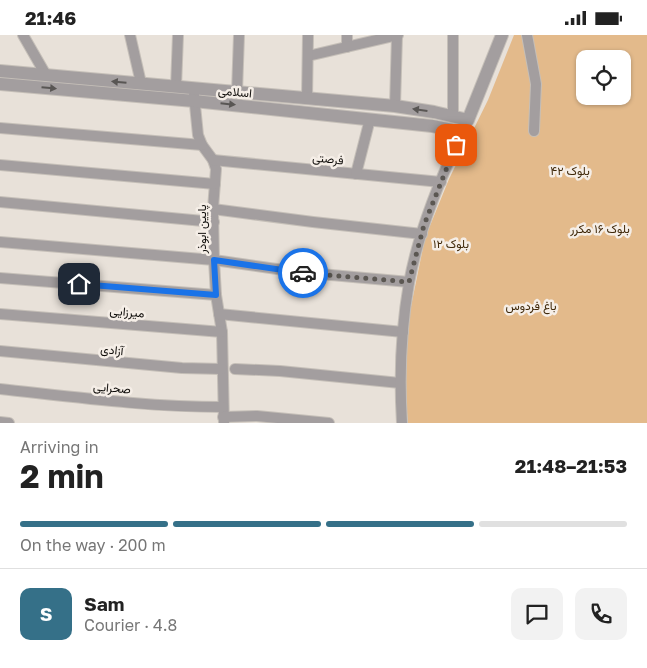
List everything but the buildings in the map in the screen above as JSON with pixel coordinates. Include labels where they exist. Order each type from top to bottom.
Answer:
[{"type":"street","points":[[23,35],[46,75]]},
{"type":"street","points":[[123,35],[132,46]]},
{"type":"street","points":[[130,35],[141,83]]},
{"type":"street","points":[[176,87],[178,35]]},
{"type":"street","points":[[237,92],[239,35]]},
{"type":"street","points":[[307,99],[308,35]]},
{"type":"street","points":[[347,35],[347,47]]},
{"type":"street","points":[[308,55],[397,35],[395,106]]},
{"type":"street","points":[[453,35],[453,116]]},
{"type":"street","points":[[402,423],[400,383],[403,332],[409,282],[422,234],[441,182],[502,35]]},
{"type":"street","points":[[527,35],[536,85],[534,131]]},
{"type":"street","name":"اسلامی","points":[[0,71],[176,87],[194,95],[237,92],[395,106],[453,116],[465,126]]},
{"type":"street","name":"اسلامی","points":[[0,83],[194,95],[370,119],[432,126],[465,126]]},
{"type":"street","points":[[194,95],[198,135],[202,145],[213,160]]},
{"type":"street","points":[[356,174],[370,119]]},
{"type":"street","points":[[0,128],[202,145]]},
{"type":"street","name":"فرصتی","points":[[213,160],[441,182]]},
{"type":"street","name":"پایین ابوذر","points":[[213,160],[216,169],[213,209],[214,260],[216,295],[222,332],[223,415]]},
{"type":"street","points":[[0,165],[215,184]]},
{"type":"street","points":[[0,202],[214,222]]},
{"type":"street","points":[[213,209],[422,234]]},
{"type":"street","points":[[0,242],[214,260],[298,272],[409,282]]},
{"type":"street","points":[[0,278],[216,295]]},
{"type":"street","points":[[219,313],[403,332]]},
{"type":"street","name":"میرزایی","points":[[0,314],[222,332]]},
{"type":"street","name":"آزادی","points":[[0,351],[182,369],[222,369]]},
{"type":"street","points":[[235,369],[280,371],[400,383]]},
{"type":"street","name":"صحرایی","points":[[0,389],[192,407],[223,415],[257,416],[329,423]]},
{"type":"street","points":[[0,422],[9,423]]},
{"type":"green space","name":"باغ فردوس","points":[[514,35],[647,35],[647,423],[408,423],[403,372],[407,326],[425,238],[449,179],[488,100]]},
{"type":"way so far","points":[[303,273],[409,282],[424,225],[456,145]]},
{"type":"route","points":[[79,284],[216,295],[214,260],[303,273]]},
{"type":"park label","name":"بلوک ۴۲","points":[[570,171]]},
{"type":"park label","name":"بلوک ۱۶ مکرر","points":[[600,229]]},
{"type":"park label","name":"بلوک ۱۲","points":[[451,244]]}]
